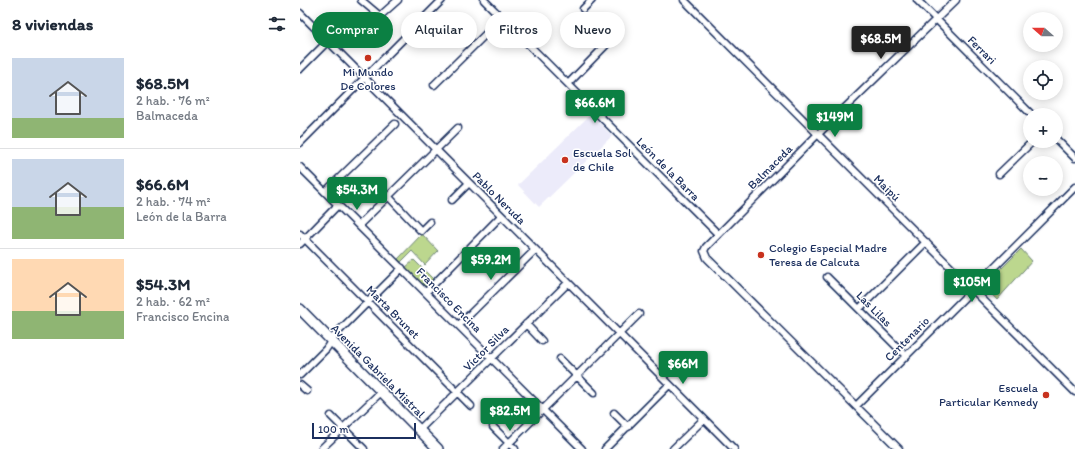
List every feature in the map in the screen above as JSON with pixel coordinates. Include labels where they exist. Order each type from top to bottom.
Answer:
[{"type":"main road","name":"Avenida Gabriela Mistral","points":[[300,309],[438,449]]},
{"type":"street","points":[[361,0],[380,16],[398,0]]},
{"type":"street","points":[[300,143],[442,0]]},
{"type":"street","name":"León de la Barra","points":[[484,0],[496,12]]},
{"type":"street","points":[[583,9],[592,0]]},
{"type":"street","name":"Maipú","points":[[684,0],[1075,392]]},
{"type":"street","name":"Ferrari","points":[[917,0],[1025,108]]},
{"type":"street","name":"Balmaceda","points":[[856,406],[707,258],[704,251],[718,234],[818,134],[956,0]]},
{"type":"street","name":"Pablo Neruda","points":[[300,13],[312,25]]},
{"type":"street","points":[[434,85],[485,35]]},
{"type":"street","points":[[300,68],[321,48]]},
{"type":"street","name":"Pablo Neruda","points":[[335,48],[734,449]]},
{"type":"street","name":"León de la Barra","points":[[532,48],[718,234]]},
{"type":"street","points":[[568,84],[603,48]]},
{"type":"street","points":[[325,192],[396,124]]},
{"type":"street","points":[[359,225],[458,128]]},
{"type":"street","points":[[1063,146],[1075,158]]},
{"type":"street","points":[[999,174],[1026,148]]},
{"type":"street","name":"Francisco Encina","points":[[300,167],[582,449]]},
{"type":"street","points":[[452,200],[469,183]]},
{"type":"street","name":"Centenario","points":[[856,406],[1075,187]]},
{"type":"street","points":[[388,196],[422,231],[430,222]]},
{"type":"street","points":[[302,239],[338,205]]},
{"type":"street","points":[[426,292],[501,216]]},
{"type":"street","name":"Marta Brunet","points":[[302,239],[368,302],[471,406]]},
{"type":"street","points":[[859,309],[926,242]]},
{"type":"street","points":[[459,325],[535,250]]},
{"type":"street","points":[[300,375],[326,349],[336,334],[402,268]]},
{"type":"street","name":"Las Lilas","points":[[827,277],[906,356]]},
{"type":"street","name":"Víctor Silva","points":[[419,430],[568,283]]},
{"type":"street","points":[[503,449],[639,314]]},
{"type":"street","points":[[526,324],[542,341]]},
{"type":"street","points":[[560,359],[594,393]]},
{"type":"street","points":[[300,385],[307,392]]},
{"type":"street","points":[[605,449],[669,385]]},
{"type":"street","points":[[321,449],[381,392]]},
{"type":"street","points":[[856,406],[899,449]]},
{"type":"street","points":[[614,413],[628,426]]},
{"type":"street","points":[[331,416],[364,449]]},
{"type":"street","points":[[673,449],[704,419]]},
{"type":"street","points":[[493,427],[515,449]]},
{"type":"shaded area","name":"Escuela Sol de Chile","points":[[591,114],[612,136],[539,207],[518,185]]},
{"type":"green space","points":[[422,234],[438,251],[425,265],[412,251],[401,262],[398,259]]},
{"type":"green space","points":[[1021,249],[1032,261],[997,300],[984,286]]},
{"type":"green space","points":[[414,260],[434,280],[425,288],[405,268]]},
{"type":"place","name":"Mi Mundo De Colores","points":[[368,58]]},
{"type":"place","name":"Escuela Sol de Chile","points":[[565,160]]},
{"type":"place","name":"Colegio Especial Madre Teresa de Calcuta","points":[[761,255]]},
{"type":"place","name":"Escuela Particular Kennedy","points":[[1046,395]]}]
